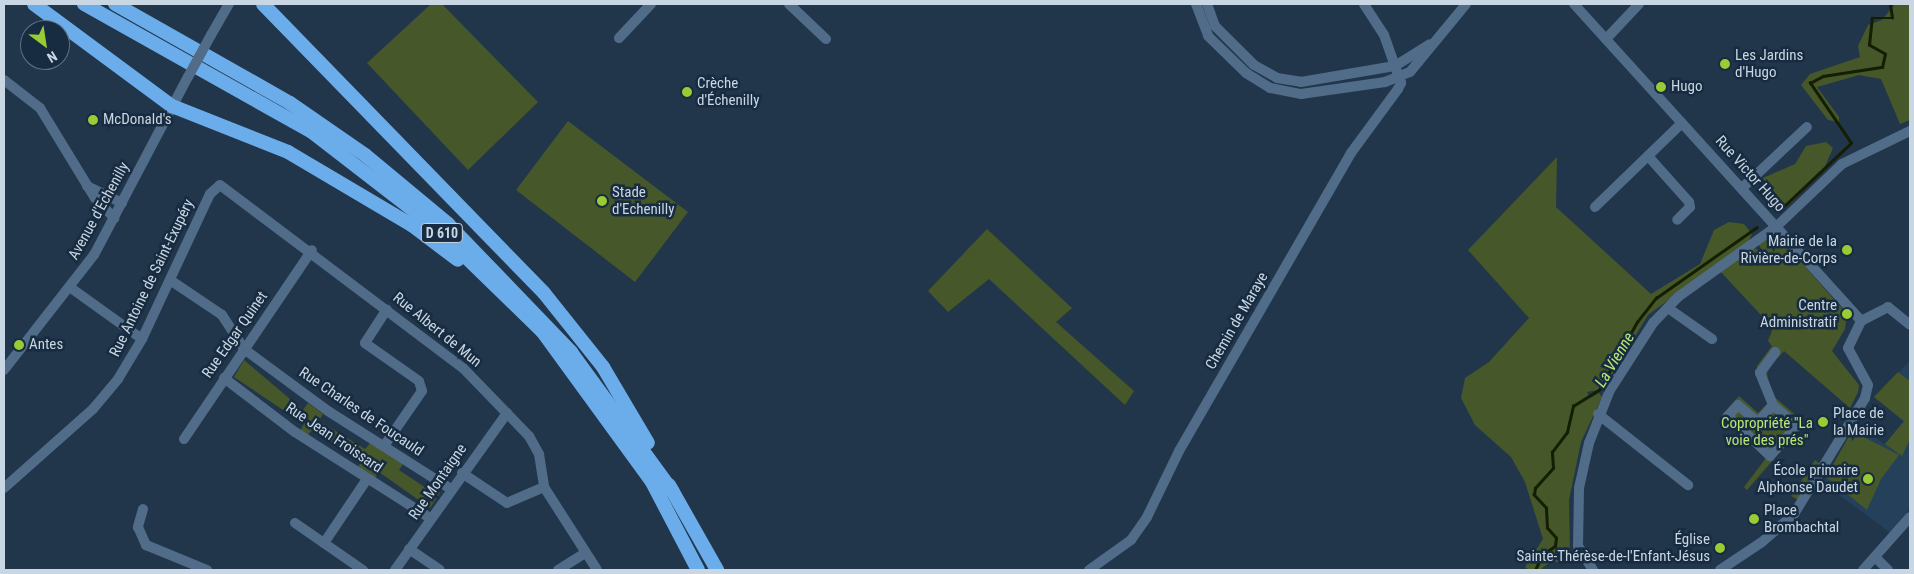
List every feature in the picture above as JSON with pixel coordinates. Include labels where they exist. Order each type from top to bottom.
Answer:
[{"type":"highway","points":[[34,4],[172,106],[288,152],[351,187],[413,226],[504,295]]},
{"type":"highway","name":"D 610","points":[[84,4],[312,132],[436,228],[542,331],[652,482],[698,570]]},
{"type":"highway","name":"D 610","points":[[115,4],[304,111],[448,224],[571,352],[673,492],[716,570]]},
{"type":"highway","points":[[263,4],[565,318],[638,422],[673,492]]},
{"type":"street","name":"Avenue d'Echenilly","points":[[4,370],[71,288],[114,218],[228,4]]},
{"type":"street","points":[[619,38],[651,4]]},
{"type":"street","points":[[789,4],[826,38]]},
{"type":"street","points":[[1196,4],[1208,36],[1246,73],[1270,88],[1314,94],[1399,77],[1423,61],[1438,36],[1466,4]]},
{"type":"street","points":[[1207,4],[1215,26],[1254,65],[1277,78],[1301,82],[1395,66],[1438,36]]},
{"type":"street","points":[[1364,4],[1374,15],[1399,77]]},
{"type":"street","name":"Rue Victor Hugo","points":[[1574,4],[1776,226],[1668,308],[1636,347],[1598,414],[1584,460],[1577,527],[1581,556],[1593,570]]},
{"type":"street","points":[[1606,39],[1639,4]]},
{"type":"street","name":"Chemin de Maraye","points":[[1088,570],[1132,540],[1147,517],[1179,451],[1351,153],[1398,89],[1399,77]]},
{"type":"street","points":[[4,80],[26,95],[48,118],[84,182],[114,218]]},
{"type":"street","points":[[1595,207],[1682,123]]},
{"type":"street","points":[[1742,188],[1807,127]]},
{"type":"street","points":[[1861,320],[1776,226],[1842,164],[1910,131]]},
{"type":"street","points":[[1648,156],[1689,202],[1690,207],[1678,220]]},
{"type":"street","points":[[84,182],[122,202]]},
{"type":"street","name":"Rue Albert de Mun","points":[[220,185],[312,250],[463,368],[507,413],[539,454],[544,487],[597,570]]},
{"type":"street","name":"Rue Antoine de Saint-Exupéry","points":[[4,488],[100,402],[142,339],[210,194],[220,185]]},
{"type":"street","name":"Rue Edgar Quinet","points":[[184,439],[312,250]]},
{"type":"street","name":"Rue Charles de Foucauld","points":[[170,280],[222,315],[244,349],[328,411],[451,489]]},
{"type":"street","points":[[71,288],[142,339]]},
{"type":"street","points":[[1720,570],[1762,542],[1794,514],[1865,398],[1868,386],[1848,348],[1861,320],[1888,307],[1910,325]]},
{"type":"street","points":[[384,446],[422,391],[419,381],[365,343],[387,308]]},
{"type":"street","points":[[1668,308],[1712,339]]},
{"type":"street","points":[[1758,422],[1738,405],[1728,416],[1770,456],[1797,426],[1773,405],[1760,370],[1775,352]]},
{"type":"street","name":"Rue Jean Froissard","points":[[224,378],[367,479],[430,518]]},
{"type":"street","points":[[1748,434],[1773,405]]},
{"type":"street","name":"Rue Montaigne","points":[[395,570],[462,473],[507,413]]},
{"type":"street","points":[[1598,414],[1688,485]]},
{"type":"street","points":[[462,473],[507,502],[544,487]]},
{"type":"street","points":[[324,544],[367,479]]},
{"type":"street","points":[[143,509],[138,527],[146,545],[207,570]]},
{"type":"street","points":[[1863,570],[1876,558],[1910,517]]},
{"type":"street","points":[[295,523],[363,570]]},
{"type":"street","points":[[410,550],[440,570]]},
{"type":"street","points":[[558,570],[585,553]]},
{"type":"street","points":[[1876,558],[1888,570]]},
{"type":"shaded area","name":"École primaire Alphonse Daudet","points":[[1910,361],[1910,508],[1892,534],[1823,483],[1855,426],[1885,444],[1904,422],[1874,397]]},
{"type":"green space","points":[[431,4],[442,4],[538,102],[468,170],[367,63]]},
{"type":"green space","points":[[1895,4],[1910,4],[1910,120],[1900,124],[1881,79],[1859,75],[1817,87],[1839,117],[1839,122],[1828,120],[1801,85],[1810,74],[1860,57],[1858,46],[1868,25],[1882,20]]},
{"type":"green space","name":"Stade d'Echenilly","points":[[568,121],[688,212],[635,282],[516,190]]},
{"type":"green space","points":[[1826,142],[1833,148],[1823,171],[1782,212],[1770,206],[1775,196],[1763,178],[1795,164],[1806,146]]},
{"type":"green space","points":[[1557,157],[1556,207],[1651,294],[1700,264],[1714,230],[1729,222],[1744,224],[1752,234],[1748,242],[1648,315],[1603,389],[1587,392],[1590,398],[1599,393],[1602,397],[1581,442],[1569,500],[1570,554],[1559,563],[1552,560],[1540,570],[1529,570],[1525,567],[1543,539],[1525,482],[1511,457],[1475,425],[1461,398],[1465,378],[1489,362],[1529,318],[1468,250]]},
{"type":"green space","points":[[987,229],[1072,308],[1056,322],[1134,391],[1125,405],[989,279],[948,312],[928,291]]},
{"type":"green space","name":"Copropriété \"La voie des prés\"","points":[[1767,239],[1784,243],[1847,314],[1845,329],[1832,351],[1859,385],[1858,392],[1850,408],[1784,351],[1767,370],[1768,382],[1772,395],[1805,423],[1747,490],[1744,487],[1766,458],[1721,416],[1739,396],[1758,413],[1768,403],[1756,375],[1757,366],[1772,346],[1768,341],[1773,328],[1720,271],[1753,248],[1763,251],[1758,244]]},
{"type":"green space","points":[[244,360],[303,410],[308,403],[323,414],[319,421],[365,449],[370,443],[403,464],[399,470],[429,490],[433,485],[438,488],[440,493],[430,508],[379,472],[374,479],[358,468],[361,461],[312,430],[307,436],[300,431],[304,424],[234,377]]},
{"type":"green space","points":[[1898,372],[1910,381],[1910,439],[1902,456],[1885,444],[1904,421],[1874,397]]},
{"type":"green space","points":[[1852,431],[1899,455],[1881,479],[1867,510],[1826,477]]},
{"type":"green space","points":[[1815,460],[1821,465],[1800,501],[1791,496]]},
{"type":"waterway","name":"La Vienne","points":[[1779,211],[1851,143],[1810,83],[1823,76],[1882,67],[1885,54],[1869,45],[1872,18],[1892,18],[1890,4]]},
{"type":"waterway","name":"La Vienne","points":[[1535,570],[1542,555],[1555,546],[1556,538],[1547,528],[1546,508],[1534,495],[1535,488],[1553,468],[1552,452],[1567,432],[1573,406],[1599,390],[1637,322],[1656,298],[1757,227]]},
{"type":"place","name":"Les Jardins d'Hugo","points":[[1725,64]]},
{"type":"place","name":"Hugo","points":[[1661,87]]},
{"type":"place","name":"Crèche d'Échenilly","points":[[687,92]]},
{"type":"place","name":"McDonald's","points":[[93,120]]},
{"type":"place","name":"Stade d'Echenilly","points":[[602,201]]},
{"type":"place","name":"Mairie de la Rivière-de-Corps","points":[[1847,250]]},
{"type":"place","name":"Centre Administratif","points":[[1847,314]]},
{"type":"place","name":"Antes","points":[[19,345]]},
{"type":"place","name":"Place de la Mairie","points":[[1823,422]]},
{"type":"place","name":"École primaire Alphonse Daudet","points":[[1868,479]]},
{"type":"place","name":"Place Brombachtal","points":[[1754,519]]},
{"type":"place","name":"Église Sainte-Thérèse-de-l'Enfant-Jésus","points":[[1720,548]]}]
